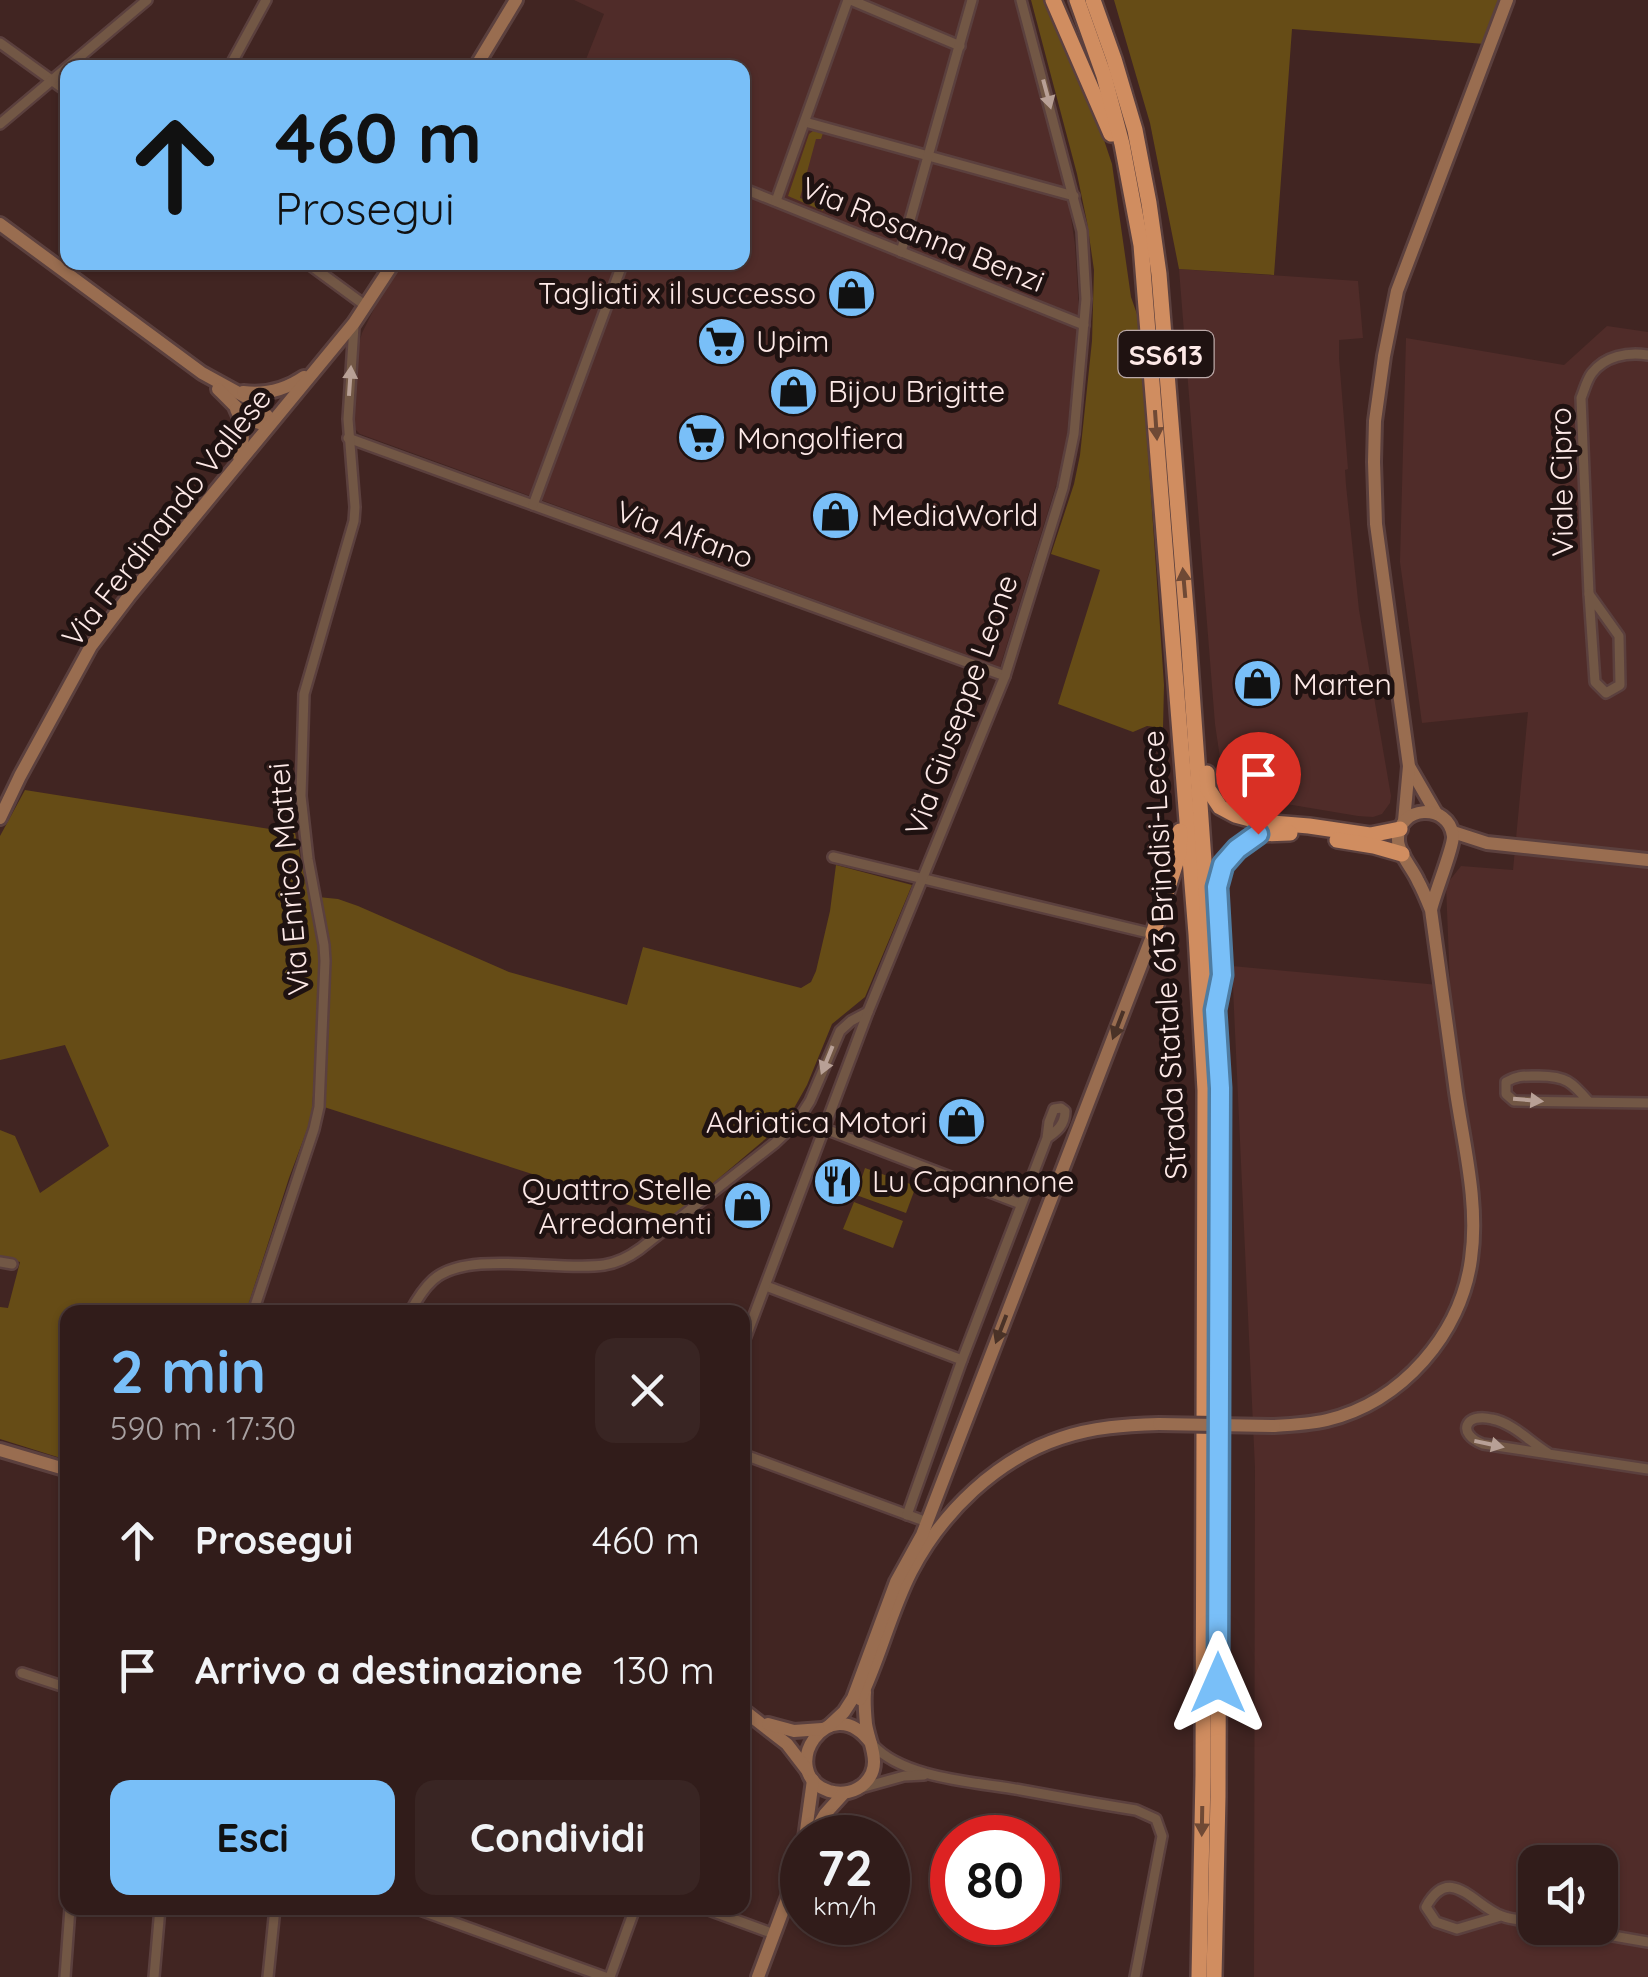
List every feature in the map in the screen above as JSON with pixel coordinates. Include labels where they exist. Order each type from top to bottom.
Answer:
[{"type":"highway","points":[[1053,0],[1111,134],[1147,304]]},
{"type":"highway","name":"Strada Statale 613 Brindisi-Lecce","points":[[1077,0],[1104,76],[1138,228],[1196,934],[1205,1090],[1199,1977]]},
{"type":"highway","name":"Strada Statale 613 Brindisi-Lecce","points":[[1093,0],[1134,130],[1160,274],[1220,1088],[1214,1977]]},
{"type":"highway","points":[[1102,0],[1134,111],[1134,130]]},
{"type":"highway","points":[[1188,634],[1198,667],[1208,789],[1220,807],[1235,816],[1261,822],[1370,835],[1402,825]]},
{"type":"highway","points":[[1153,934],[1179,852],[1172,721],[1177,703]]},
{"type":"highway","points":[[1215,1010],[1222,975],[1217,887],[1223,865],[1237,849],[1258,834],[1288,832],[1374,846],[1405,857]]},
{"type":"street","points":[[77,60],[147,0]]},
{"type":"street","points":[[234,60],[266,0]]},
{"type":"street","points":[[480,60],[516,0]]},
{"type":"street","points":[[776,202],[850,0],[960,46]]},
{"type":"street","points":[[902,252],[972,0]]},
{"type":"street","name":"Via Giuseppe Leone","points":[[750,1326],[868,1012],[1006,676],[1063,488],[1074,434],[1084,325],[1082,231],[1020,0]]},
{"type":"street","points":[[809,1815],[811,1776],[806,1762],[810,1742],[854,1709],[924,1549],[987,1478],[1037,1447],[1088,1430],[1159,1424],[1274,1426],[1341,1416],[1380,1398],[1405,1380],[1444,1334],[1456,1312],[1472,1256],[1472,1200],[1430,910],[1398,846],[1409,766],[1376,524],[1374,462],[1379,389],[1397,291],[1507,0]]},
{"type":"street","points":[[0,42],[60,86]]},
{"type":"street","points":[[0,124],[60,74]]},
{"type":"street","points":[[805,122],[1074,196]]},
{"type":"street","name":"Via Rosanna Benzi","points":[[750,191],[1084,325]]},
{"type":"street","points":[[0,224],[60,268]]},
{"type":"street","points":[[62,270],[231,395],[251,420],[270,425]]},
{"type":"street","points":[[317,270],[366,306]]},
{"type":"street","name":"Via Ferdinando Vallese","points":[[0,818],[92,646],[354,323],[389,270]]},
{"type":"street","points":[[533,505],[619,270]]},
{"type":"street","name":"Via Enrico Mattei","points":[[255,1305],[319,1107],[324,945],[301,796],[304,694],[356,507],[348,438],[354,323]]},
{"type":"street","name":"Viale Cipro","points":[[1589,594],[1619,636],[1620,685],[1606,693],[1594,682],[1589,594],[1582,398],[1591,374],[1613,357],[1648,355]]},
{"type":"street","points":[[231,395],[275,391],[314,370]]},
{"type":"street","points":[[231,395],[244,438],[234,469]]},
{"type":"street","name":"Via Alfano","points":[[348,438],[1006,676]]},
{"type":"street","points":[[1409,766],[1436,813],[1452,832],[1430,910]]},
{"type":"street","points":[[1402,825],[1418,812],[1436,813]]},
{"type":"street","points":[[1452,832],[1487,844],[1648,860]]},
{"type":"street","points":[[1405,857],[1428,866],[1449,853],[1487,844]]},
{"type":"street","points":[[830,1726],[853,1698],[896,1582],[927,1522],[1153,934],[833,857]]},
{"type":"street","points":[[415,1305],[432,1280],[466,1265],[596,1266],[630,1256],[799,1119],[840,1031],[868,1012]]},
{"type":"street","points":[[1589,1102],[1574,1084],[1560,1076],[1516,1076],[1506,1082],[1506,1094],[1514,1101],[1648,1103]]},
{"type":"street","points":[[799,1119],[1021,1204]]},
{"type":"street","points":[[907,1515],[1047,1138]]},
{"type":"street","points":[[0,1262],[12,1264]]},
{"type":"street","points":[[766,1286],[962,1360]]},
{"type":"street","points":[[1548,1453],[1502,1422],[1478,1416],[1467,1425],[1471,1440],[1483,1444],[1648,1469]]},
{"type":"street","points":[[0,1450],[60,1468]]},
{"type":"street","points":[[750,1457],[927,1522]]},
{"type":"street","points":[[22,1673],[60,1685]]},
{"type":"street","points":[[824,1815],[864,1784],[875,1764],[865,1712],[866,1686]]},
{"type":"street","points":[[750,1714],[794,1731],[846,1724],[856,1728],[878,1751],[901,1764],[936,1775],[1136,1810],[1156,1820],[1162,1836],[1135,1977]]},
{"type":"street","points":[[750,1716],[788,1744],[822,1788],[832,1792],[850,1792],[904,1776],[936,1775]]},
{"type":"street","points":[[1501,1916],[1456,1929],[1436,1922],[1426,1907],[1433,1894],[1446,1887],[1462,1890],[1501,1916],[1518,1919]]},
{"type":"street","points":[[64,1977],[69,1915]]},
{"type":"street","points":[[154,1977],[159,1915]]},
{"type":"street","points":[[268,1977],[274,1915]]},
{"type":"street","points":[[434,1915],[607,1977],[631,1915]]},
{"type":"street","points":[[722,1915],[774,1934]]},
{"type":"street","points":[[758,1977],[780,1918]]},
{"type":"street","points":[[1618,1937],[1648,1942]]},
{"type":"shaded area","points":[[574,0],[1016,0],[1069,203],[1079,310],[1062,466],[1000,667],[355,429],[352,422],[359,344],[394,270],[750,270],[750,60],[586,60],[604,14]]},
{"type":"shaded area","points":[[1031,0],[1043,0],[1112,164],[1131,297],[1139,320],[1164,685],[1163,728],[1147,726],[1133,732],[1058,704],[1100,570],[1051,554],[1080,455],[1092,341],[1094,270],[1077,174]]},
{"type":"shaded area","points":[[1114,0],[1501,0],[1485,44],[1292,29],[1274,275],[1179,269],[1150,123]]},
{"type":"shaded area","points":[[813,131],[823,133],[821,139],[816,139],[800,198],[824,206],[823,211],[788,196]]},
{"type":"shaded area","points":[[1179,269],[1358,281],[1363,338],[1339,340],[1339,358],[1346,485],[1359,610],[1391,796],[1382,814],[1358,816],[1244,797],[1223,778],[1215,724]]},
{"type":"shaded area","points":[[1607,326],[1648,332],[1648,1977],[1254,1977],[1255,1468],[1232,966],[1450,986],[1446,885],[1461,866],[1513,870],[1528,712],[1422,723],[1400,562],[1406,338],[1564,365]]},
{"type":"shaded area","points":[[25,790],[295,833],[320,960],[311,1119],[248,1305],[60,1305],[60,1458],[0,1439],[0,1307],[8,1308],[20,1262],[0,1257],[0,1130],[15,1136],[40,1193],[109,1146],[65,1045],[0,1060],[0,836]]},
{"type":"shaded area","points":[[836,865],[912,885],[865,997],[832,1024],[789,1117],[773,1112],[770,1121],[782,1125],[667,1222],[663,1216],[324,1107],[329,959],[318,897],[358,906],[509,972],[627,1005],[643,947],[801,988],[811,982],[830,911]]},
{"type":"shaded area","points":[[865,1168],[916,1186],[906,1213],[856,1195]]},
{"type":"shaded area","points":[[854,1202],[903,1221],[893,1248],[843,1229]]},
{"type":"place","name":"Tagliati x il successo","points":[[851,293]]},
{"type":"place","name":"Upim","points":[[721,341]]},
{"type":"place","name":"Bijou Brigitte","points":[[793,391]]},
{"type":"place","name":"Mongolfiera","points":[[702,438]]},
{"type":"place","name":"MediaWorld","points":[[836,515]]},
{"type":"place","name":"Marten","points":[[1258,684]]},
{"type":"place","name":"Adriatica Motori","points":[[962,1122]]},
{"type":"place","name":"Lu Capannone","points":[[837,1181]]},
{"type":"place","name":"Quattro Stelle Arredamenti","points":[[747,1206]]},
{"type":"route","points":[[1218,1683],[1220,1088],[1215,1010],[1222,975],[1217,887],[1223,865],[1258,834]]}]
